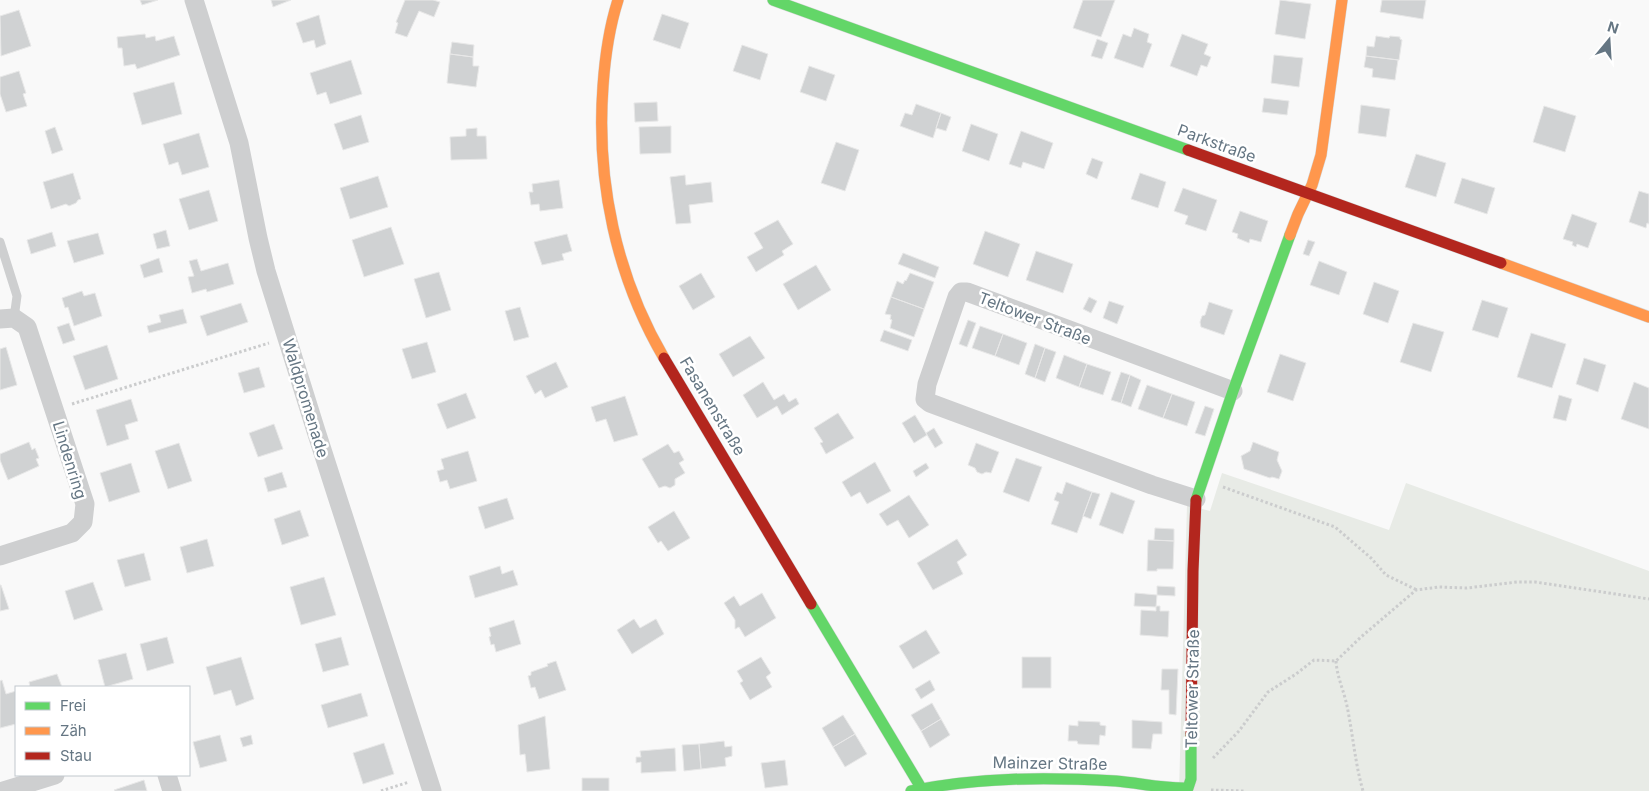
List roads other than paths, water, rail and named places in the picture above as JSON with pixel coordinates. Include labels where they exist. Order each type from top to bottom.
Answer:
[{"type":"street","name":"Waldpromenade","points":[[194,0],[237,137],[260,246],[287,338],[430,784]]},
{"type":"street","name":"Fasanenstraße","points":[[618,0],[605,58],[601,110],[601,143],[608,210],[625,277],[639,312],[652,337],[918,790]]},
{"type":"street","name":"Parkstraße","points":[[773,0],[1649,317]]},
{"type":"street","name":"Teltower Straße","points":[[1190,783],[1196,499],[1233,391],[1298,214],[1309,195],[1321,154],[1342,0]]},
{"type":"street","name":"Teltower Straße","points":[[1196,499],[1152,486],[930,403],[925,398],[927,384],[957,297],[961,292],[967,292],[1233,391]]},
{"type":"street","name":"Lindenring","points":[[0,556],[72,533],[84,522],[84,504],[27,327],[7,318]]},
{"type":"street","points":[[3,791],[52,776]]},
{"type":"street","points":[[167,776],[172,791]]},
{"type":"street","name":"Mainzer Straße","points":[[918,790],[957,782],[992,778],[1045,777],[1118,781],[1175,789],[1190,783]]},
{"type":"lane","name":"Lindenring","points":[[0,242],[17,296],[7,318]]}]
